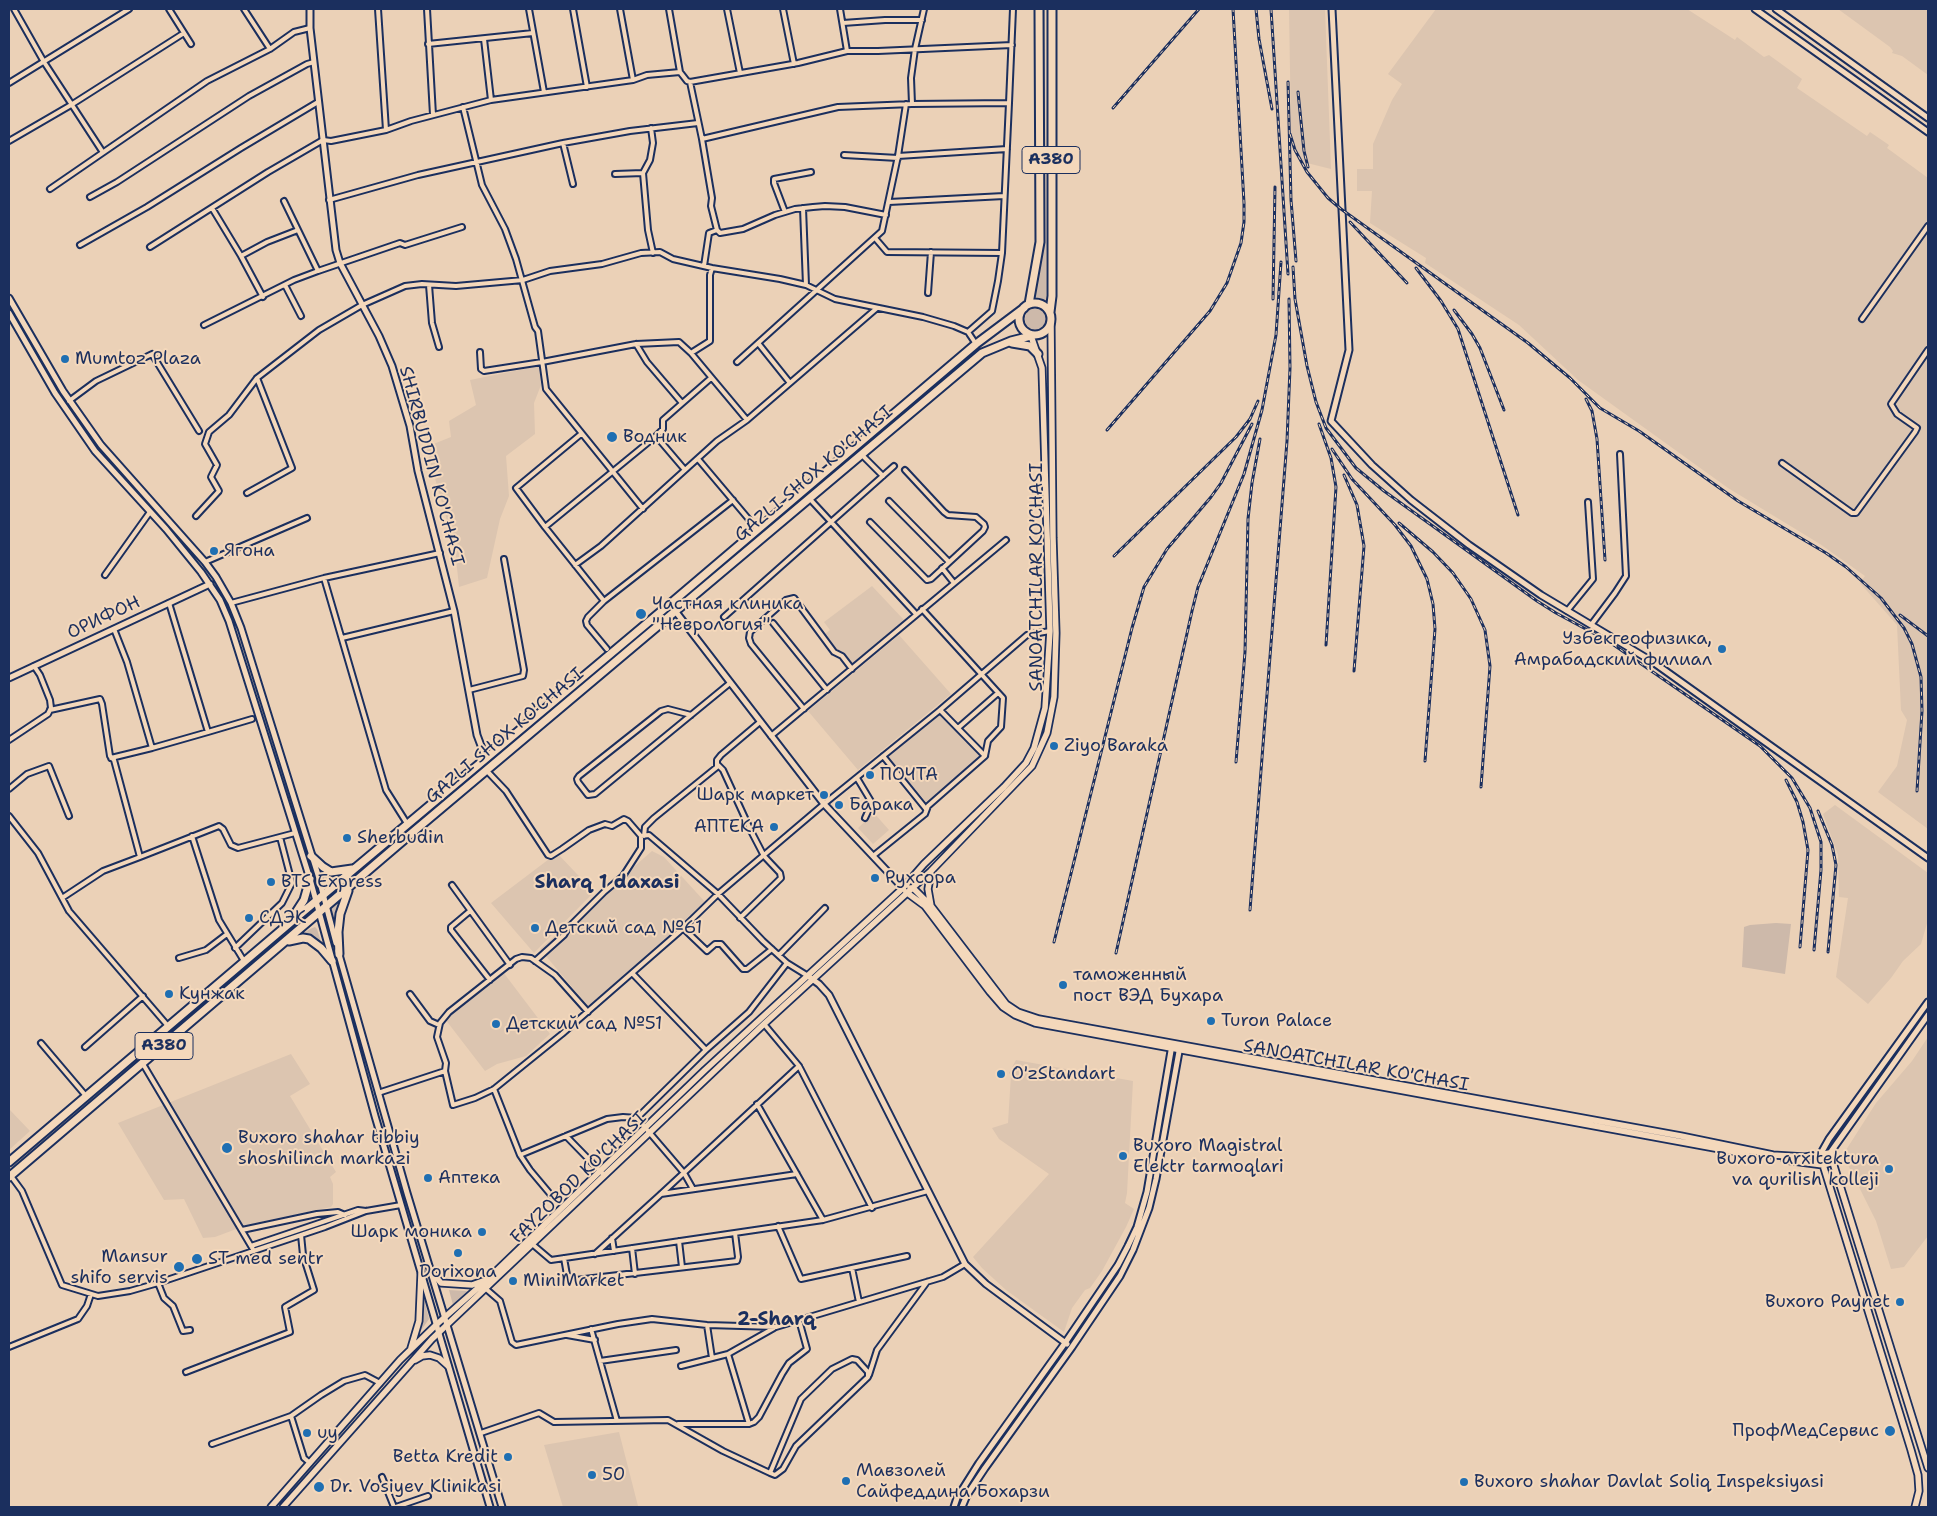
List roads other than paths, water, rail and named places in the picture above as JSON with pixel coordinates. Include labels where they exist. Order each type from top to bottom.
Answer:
[{"type":"highway","name":"A380","points":[[1026,306],[1039,258],[1039,9]]},
{"type":"highway","name":"A380","points":[[1050,312],[1052,296],[1052,9]]},
{"type":"highway","points":[[1033,205],[1040,215]]},
{"type":"highway","points":[[1041,304],[1050,312],[1051,323],[1044,333],[1035,337],[1025,332],[1020,324],[1019,318],[1026,306],[1041,304]]},
{"type":"highway","name":"GAZLI SHOX KO'CHASI","points":[[9,1162],[756,529],[976,344],[1026,306]]},
{"type":"highway","name":"GAZLI SHOX KO'CHASI","points":[[10,1176],[982,352],[1004,343],[1031,336]]},
{"type":"highway","points":[[1004,343],[1020,343],[1030,346],[1038,354]]},
{"type":"highway","points":[[311,856],[331,872],[355,868]]},
{"type":"highway","points":[[290,922],[304,900],[310,879]]},
{"type":"highway","points":[[339,954],[338,932],[340,914],[344,898],[351,886]]},
{"type":"highway","points":[[286,942],[302,938],[309,939],[322,948],[332,961]]},
{"type":"main road","name":"SHIRBUDDIN KO'CHASI","points":[[310,9],[310,28],[336,250],[340,263],[379,336],[392,366],[410,426],[418,471],[454,610],[477,736],[486,759]]},
{"type":"main road","points":[[1332,9],[1349,350],[1331,421],[1372,465],[1411,500],[1469,545],[1541,595],[1653,662],[1928,858]]},
{"type":"main road","points":[[1755,9],[1928,132]]},
{"type":"main road","points":[[1776,9],[1928,118]]},
{"type":"main road","points":[[9,298],[69,401],[111,457],[205,562],[220,582],[231,603],[324,895],[384,1114],[502,1507]]},
{"type":"main road","points":[[9,313],[55,393],[95,451],[166,529],[210,584],[229,621],[310,879],[375,1116],[490,1507]]},
{"type":"main road","name":"SANOATCHILAR KO'CHASI","points":[[928,906],[905,891],[924,864],[1004,787],[1026,763],[1034,748],[1045,708],[1050,631],[1051,323]]},
{"type":"main road","points":[[1031,336],[1042,368],[1049,538]]},
{"type":"main road","points":[[166,529],[172,524]]},
{"type":"main road","name":"SANOATCHILAR KO'CHASI","points":[[1049,538],[1056,642],[1054,697],[1047,733],[1032,766],[913,888],[923,897],[928,906],[1006,1004],[1018,1012],[1039,1018],[1172,1045],[1681,1136],[1773,1155],[1796,1158],[1830,1153]]},
{"type":"main road","name":"ОРИФОН","points":[[9,678],[210,584]]},
{"type":"main road","points":[[676,612],[824,804],[905,891]]},
{"type":"main road","points":[[923,897],[921,870],[924,864]]},
{"type":"main road","points":[[928,906],[931,871]]},
{"type":"main road","name":"FAYZOBOD KO'CHASI","points":[[283,1507],[438,1333],[530,1242],[602,1173],[649,1133],[810,978],[905,891],[913,888]]},
{"type":"main road","points":[[602,1173],[644,1127],[810,978],[829,995],[965,1264],[986,1284],[1072,1348]]},
{"type":"main road","points":[[1915,1507],[1919,1491],[1918,1475],[1820,1155],[1928,1002]]},
{"type":"main road","points":[[1928,1015],[1830,1153],[1928,1468]]},
{"type":"main road","points":[[954,1507],[957,1498],[978,1463],[1066,1343],[1118,1265],[1136,1227],[1147,1192],[1172,1045]]},
{"type":"main road","points":[[962,1507],[984,1468],[1072,1348],[1120,1276],[1134,1250],[1149,1208],[1180,1046]]},
{"type":"main road","name":"SANOATCHILAR KO'CHASI","points":[[1180,1046],[1762,1157],[1823,1165],[1833,1162]]},
{"type":"main road","points":[[369,1095],[378,1093]]},
{"type":"main road","points":[[375,1116],[384,1114]]},
{"type":"main road","points":[[271,1507],[410,1350],[444,1317],[530,1242]]},
{"type":"main road","points":[[430,1271],[441,1283],[452,1285],[472,1285],[488,1279]]},
{"type":"main road","points":[[410,1350],[419,1321],[421,1274]]},
{"type":"main road","points":[[411,1362],[422,1356],[430,1355],[439,1358],[448,1366]]},
{"type":"main road","points":[[1896,1401],[1906,1398]]},
{"type":"street","points":[[14,9],[44,62],[102,151]]},
{"type":"street","points":[[9,83],[129,9]]},
{"type":"street","points":[[169,9],[191,44]]},
{"type":"street","points":[[244,9],[270,49]]},
{"type":"street","points":[[378,9],[386,130]]},
{"type":"street","points":[[427,9],[433,115]]},
{"type":"street","points":[[529,9],[544,92]]},
{"type":"street","points":[[573,9],[587,87]]},
{"type":"street","points":[[620,9],[633,80]]},
{"type":"street","points":[[669,9],[680,72],[686,81],[690,82],[794,64],[847,51],[1012,44]]},
{"type":"street","points":[[727,9],[740,74]]},
{"type":"street","points":[[783,9],[794,64]]},
{"type":"street","points":[[840,9],[847,51]]},
{"type":"street","points":[[912,104],[911,78],[924,9]]},
{"type":"street","points":[[968,332],[992,311],[1002,254],[1013,9]]},
{"type":"street","points":[[843,23],[922,20]]},
{"type":"street","points":[[50,189],[102,151],[207,81],[270,49],[294,32],[310,28]]},
{"type":"street","points":[[9,142],[184,33]]},
{"type":"street","points":[[428,44],[534,33]]},
{"type":"street","points":[[484,39],[491,100]]},
{"type":"street","points":[[90,196],[117,182],[249,96],[300,67],[314,62]]},
{"type":"street","points":[[150,247],[268,172],[323,140],[331,141],[386,130],[433,115],[491,100],[633,80],[647,75],[680,72]]},
{"type":"street","points":[[690,82],[712,198],[711,206],[717,230],[720,233],[743,229],[785,212],[803,208],[825,206],[886,215]]},
{"type":"street","points":[[80,245],[148,207],[240,148],[318,102]]},
{"type":"street","points":[[702,139],[838,107],[906,104],[1009,104]]},
{"type":"street","points":[[737,362],[882,231],[898,157],[906,104]]},
{"type":"street","points":[[463,107],[482,185],[505,229],[523,280],[535,327],[538,331],[546,389],[643,509]]},
{"type":"street","points":[[329,200],[374,186],[476,161],[563,143],[651,128],[698,123]]},
{"type":"street","points":[[651,128],[653,143],[650,160],[643,173],[648,230],[653,253]]},
{"type":"street","points":[[563,143],[573,184]]},
{"type":"street","points":[[844,155],[898,157],[1007,149]]},
{"type":"street","points":[[785,212],[774,179],[811,172]]},
{"type":"street","points":[[615,174],[643,173]]},
{"type":"street","points":[[889,202],[1004,196]]},
{"type":"street","points":[[284,201],[318,271]]},
{"type":"street","points":[[212,208],[263,297]]},
{"type":"street","points":[[803,208],[806,285]]},
{"type":"street","points":[[1862,319],[1928,226]]},
{"type":"street","points":[[204,325],[318,271],[400,243],[405,245],[462,227]]},
{"type":"street","points":[[241,256],[267,242],[298,230]]},
{"type":"street","points":[[704,266],[709,233],[717,230]]},
{"type":"street","points":[[875,238],[887,252],[1002,254]]},
{"type":"street","points":[[196,516],[220,491],[211,476],[217,465],[206,444],[209,432],[229,415],[257,378],[319,330],[362,305],[405,286],[456,286],[523,280],[550,271],[602,264],[641,253],[660,252],[673,259],[712,268],[806,285],[835,299],[924,317],[968,332],[976,344]]},
{"type":"street","points":[[928,293],[931,252]]},
{"type":"street","points":[[691,353],[710,341],[710,275],[712,268]]},
{"type":"street","points":[[286,285],[301,316]]},
{"type":"street","points":[[428,285],[432,323],[439,347]]},
{"type":"street","points":[[575,565],[643,509],[717,441],[747,420],[876,308]]},
{"type":"street","points":[[480,352],[482,369],[484,371],[636,344],[680,342],[747,420]]},
{"type":"street","points":[[636,344],[647,362],[682,403]]},
{"type":"street","points":[[758,344],[790,383]]},
{"type":"street","points":[[1782,463],[1845,508],[1856,513],[1916,432],[1917,428],[1897,414],[1891,404],[1928,350]]},
{"type":"street","points":[[69,401],[96,381],[152,354],[199,431]]},
{"type":"street","points":[[247,493],[292,468],[257,378]]},
{"type":"street","points":[[545,527],[656,436],[663,429],[663,420],[710,378]]},
{"type":"street","points":[[581,434],[516,488],[604,601]]},
{"type":"street","points":[[656,436],[685,470]]},
{"type":"street","points":[[861,454],[883,476]]},
{"type":"street","points":[[1590,625],[1626,576],[1620,454]]},
{"type":"street","points":[[698,459],[756,529]]},
{"type":"street","points":[[724,617],[894,466]]},
{"type":"street","points":[[870,522],[926,580],[931,579],[983,530],[984,524],[976,517],[948,515],[944,512],[905,470]]},
{"type":"street","points":[[809,498],[916,614]]},
{"type":"street","points":[[607,649],[586,621],[604,601],[732,500]]},
{"type":"street","points":[[889,501],[949,562]]},
{"type":"street","points":[[1567,611],[1593,579],[1588,502]]},
{"type":"street","points":[[105,575],[150,512]]},
{"type":"street","points":[[205,562],[308,518]]},
{"type":"street","points":[[771,736],[1006,540]]},
{"type":"street","points":[[231,603],[324,578],[440,553]]},
{"type":"street","points":[[469,690],[523,676],[524,670],[504,559]]},
{"type":"street","points":[[942,568],[954,583]]},
{"type":"street","points":[[324,578],[386,790],[408,825]]},
{"type":"street","points":[[804,709],[751,644],[749,638],[750,632],[786,600],[794,598],[834,652],[842,656],[852,669]]},
{"type":"street","points":[[169,603],[208,732]]},
{"type":"street","points":[[342,638],[454,610]]},
{"type":"street","points":[[873,856],[925,814],[928,806],[985,756],[988,741],[1002,727],[1003,698],[922,610]]},
{"type":"street","points":[[772,623],[826,690]]},
{"type":"street","points":[[114,629],[152,748]]},
{"type":"street","points":[[588,1012],[555,975],[531,958],[522,957],[510,965],[449,1012],[439,1025],[437,1037],[446,1062],[445,1071],[452,1105],[475,1098],[494,1089],[528,1063],[588,1012],[684,928],[718,894],[824,804],[940,710],[1027,634],[1050,631]]},
{"type":"street","points":[[9,740],[48,714],[50,710],[50,700],[40,675],[34,666]]},
{"type":"street","points":[[691,715],[668,709],[661,711],[580,776],[577,779],[578,782],[588,795],[592,796],[691,715],[730,683]]},
{"type":"street","points":[[958,728],[998,693]]},
{"type":"street","points":[[50,710],[100,699],[111,758],[119,779],[140,857]]},
{"type":"street","points":[[940,710],[985,756]]},
{"type":"street","points":[[111,758],[252,719]]},
{"type":"street","points":[[740,918],[781,878],[780,873],[764,856],[750,832],[717,760],[760,722]]},
{"type":"street","points":[[883,756],[926,809]]},
{"type":"street","points":[[535,961],[564,935],[568,928],[604,892],[623,876],[641,848],[645,827],[718,764]]},
{"type":"street","points":[[9,789],[27,774],[49,766],[69,816]]},
{"type":"street","points":[[487,771],[506,791],[548,855],[551,856],[589,830],[605,824],[612,826],[624,819],[643,836]]},
{"type":"street","points":[[856,778],[872,803],[864,818]]},
{"type":"street","points":[[9,816],[38,853],[69,911],[168,1026]]},
{"type":"street","points":[[62,898],[103,871],[219,826],[223,829],[231,845],[238,848],[295,833]]},
{"type":"street","points":[[643,836],[649,835],[718,894],[787,963],[810,978]]},
{"type":"street","points":[[192,836],[219,920],[244,961]]},
{"type":"street","points":[[235,948],[282,903],[292,883],[280,837]]},
{"type":"street","points":[[452,885],[510,965]]},
{"type":"street","points":[[779,955],[825,908]]},
{"type":"street","points":[[470,911],[451,927],[451,930],[490,980]]},
{"type":"street","points":[[684,928],[707,951],[716,944],[721,944],[743,969],[747,969],[772,949]]},
{"type":"street","points":[[179,958],[206,950],[226,934]]},
{"type":"street","points":[[637,1118],[706,1050],[749,1012],[787,963]]},
{"type":"street","points":[[632,973],[706,1050]]},
{"type":"street","points":[[410,994],[430,1021],[439,1025]]},
{"type":"street","points":[[85,1046],[143,996]]},
{"type":"street","points":[[764,1024],[799,1066],[872,1208]]},
{"type":"street","points":[[41,1043],[86,1096]]},
{"type":"street","points":[[142,1064],[254,1251]]},
{"type":"street","points":[[595,1254],[799,1066]]},
{"type":"street","points":[[378,1093],[445,1071]]},
{"type":"street","points":[[494,1089],[520,1155],[551,1195]]},
{"type":"street","points":[[757,1104],[823,1220]]},
{"type":"street","points":[[520,1155],[607,1119],[637,1118],[684,1173],[692,1189]]},
{"type":"street","points":[[566,1136],[602,1173]]},
{"type":"street","points":[[662,1194],[797,1174]]},
{"type":"street","points":[[10,1176],[22,1191],[62,1285],[98,1296],[114,1295],[158,1283],[366,1211],[401,1205]]},
{"type":"street","points":[[530,1242],[550,1260],[823,1220],[928,1191]]},
{"type":"street","points":[[251,1246],[358,1210],[366,1211]]},
{"type":"street","points":[[242,1230],[317,1214],[334,1212],[345,1214]]},
{"type":"street","points":[[778,1226],[801,1279],[907,1256]]},
{"type":"street","points":[[564,1258],[566,1275],[572,1279],[635,1274],[737,1261],[735,1233]]},
{"type":"street","points":[[186,1372],[290,1332],[285,1307],[314,1290],[303,1256],[301,1235]]},
{"type":"street","points":[[612,1238],[614,1251]]},
{"type":"street","points":[[678,1241],[682,1268]]},
{"type":"street","points":[[632,1248],[635,1274]]},
{"type":"street","points":[[681,1366],[728,1354],[776,1327],[927,1282],[950,1274],[965,1264]]},
{"type":"street","points":[[852,1268],[859,1302]]},
{"type":"street","points":[[480,1433],[538,1413],[554,1422],[668,1420],[723,1451],[775,1475],[783,1469],[796,1446],[869,1374],[877,1350],[927,1282]]},
{"type":"street","points":[[158,1283],[164,1298],[173,1306],[183,1331],[190,1330]]},
{"type":"street","points":[[485,1288],[500,1301],[513,1344],[652,1319],[707,1325],[776,1327]]},
{"type":"street","points":[[9,1347],[78,1319],[87,1306],[90,1294]]},
{"type":"street","points":[[675,1424],[749,1424],[760,1417],[789,1363],[807,1349],[799,1320]]},
{"type":"street","points":[[707,1325],[712,1358]]},
{"type":"street","points":[[592,1329],[617,1421]]},
{"type":"street","points":[[564,1334],[594,1340]]},
{"type":"street","points":[[600,1362],[676,1350]]},
{"type":"street","points":[[728,1354],[749,1424]]},
{"type":"street","points":[[770,1474],[801,1399],[832,1369],[852,1359],[857,1360],[869,1374]]},
{"type":"street","points":[[212,1444],[291,1416],[344,1382],[365,1375],[380,1383]]},
{"type":"street","points":[[291,1416],[304,1458],[310,1463]]},
{"type":"street","points":[[382,1476],[395,1507],[428,1496]]},
{"type":"railway","points":[[1113,108],[1199,9]]},
{"type":"railway","points":[[1107,430],[1210,311],[1227,283],[1241,243],[1244,203],[1233,9]]},
{"type":"railway","points":[[1256,9],[1259,39],[1272,109]]},
{"type":"railway","points":[[1271,9],[1288,274]]},
{"type":"railway","points":[[1288,82],[1291,200],[1296,261]]},
{"type":"railway","points":[[1298,92],[1304,151],[1308,167]]},
{"type":"railway","points":[[1290,134],[1295,150],[1307,172],[1328,198],[1341,209],[1528,343],[1570,378],[1600,408],[1639,431],[1738,501],[1826,553],[1846,567],[1881,598],[1904,628],[1912,644],[1921,677],[1922,711],[1917,791]]},
{"type":"railway","points":[[1273,299],[1275,187]]},
{"type":"railway","points":[[1350,222],[1407,283]]},
{"type":"railway","points":[[1116,953],[1198,587],[1244,474],[1262,410],[1276,335],[1281,262]]},
{"type":"railway","points":[[1293,267],[1295,299],[1307,366],[1316,402],[1326,428],[1356,468],[1384,491],[1537,601],[1608,641],[1760,746],[1792,778],[1810,808],[1821,842],[1821,870],[1814,950]]},
{"type":"railway","points":[[1416,268],[1441,301],[1458,329],[1518,515]]},
{"type":"railway","points":[[1250,910],[1287,441],[1290,368],[1289,299]]},
{"type":"railway","points":[[1454,310],[1480,348],[1504,410]]},
{"type":"railway","points":[[1586,399],[1592,411],[1597,439],[1605,560]]},
{"type":"railway","points":[[1114,556],[1236,437],[1250,419],[1258,401]]},
{"type":"railway","points":[[1054,942],[1132,628],[1144,587],[1167,549],[1221,483],[1252,424]]},
{"type":"railway","points":[[1319,424],[1331,458],[1336,487],[1326,645]]},
{"type":"railway","points":[[1236,762],[1245,652],[1248,519],[1260,439]]},
{"type":"railway","points":[[1332,449],[1352,479],[1395,525],[1411,546],[1427,579],[1433,604],[1435,629],[1425,761]]},
{"type":"railway","points":[[1344,475],[1357,505],[1364,546],[1354,671]]},
{"type":"railway","points":[[1399,523],[1433,552],[1453,573],[1471,599],[1485,630],[1490,666],[1481,787]]},
{"type":"railway","points":[[1900,615],[1928,636]]},
{"type":"railway","points":[[1786,780],[1797,802],[1808,850],[1800,947]]},
{"type":"railway","points":[[1818,811],[1832,845],[1836,865],[1828,952]]},
{"type":"place","name":"Mumtoz Plaza","points":[[65,359]]},
{"type":"place","name":"Водник","points":[[612,437]]},
{"type":"place","name":"Ягона","points":[[214,551]]},
{"type":"place","name":"Частная клиника \"Неврология\"","points":[[641,614]]},
{"type":"place","name":"Узбекгеофизика, Амрабадский филиал","points":[[1722,649]]},
{"type":"place","name":"Ziyo Baraka","points":[[1054,746]]},
{"type":"place","name":"ПОЧТА","points":[[870,775]]},
{"type":"place","name":"Шарк маркет","points":[[824,795]]},
{"type":"place","name":"Барака","points":[[839,805]]},
{"type":"place","name":"АПТЕКА","points":[[774,827]]},
{"type":"place","name":"Sherbudin","points":[[347,838]]},
{"type":"place","name":"Рухсора","points":[[875,878]]},
{"type":"place","name":"BTS Express","points":[[271,882]]},
{"type":"place","name":"СДЭК","points":[[249,918]]},
{"type":"place","name":"Детский сад №61","points":[[535,928]]},
{"type":"place","name":"таможенный пост ВЭД Бухара","points":[[1063,985]]},
{"type":"place","name":"Кунжак","points":[[169,994]]},
{"type":"place","name":"Turon Palace","points":[[1211,1021]]},
{"type":"place","name":"Детский сад №51","points":[[496,1024]]},
{"type":"place","name":"O'zStandart","points":[[1001,1074]]},
{"type":"place","name":"Buxoro shahar tibbiy shoshilinch markazi","points":[[227,1148]]},
{"type":"place","name":"Buxoro Magistral Elektr tarmoqlari","points":[[1123,1156]]},
{"type":"place","name":"Buxoro arxitektura va qurilish kolleji","points":[[1889,1169]]},
{"type":"place","name":"Аптека","points":[[428,1178]]},
{"type":"place","name":"Шарк моника","points":[[482,1232]]},
{"type":"place","name":"Dorixona","points":[[458,1253]]},
{"type":"place","name":"ST med sentr","points":[[197,1259]]},
{"type":"place","name":"Mansur shifo servis","points":[[179,1267]]},
{"type":"place","name":"MiniMarket","points":[[513,1281]]},
{"type":"place","name":"Buxoro Paynet","points":[[1900,1302]]},
{"type":"place","name":"ПрофМедСервис","points":[[1890,1431]]},
{"type":"place","name":"uy","points":[[307,1433]]},
{"type":"place","name":"Betta Kredit","points":[[508,1457]]},
{"type":"place","name":"50","points":[[592,1475]]},
{"type":"place","name":"Мавзолей Сайфеддина Бохарзи","points":[[846,1481]]},
{"type":"place","name":"Buxoro shahar Davlat Soliq Inspeksiyasi","points":[[1464,1482]]},
{"type":"place","name":"Dr. Vosiyev Klinikasi","points":[[319,1487]]},
{"type":"district","name":"Sharq 1 daxasi","points":[[607,883]]},
{"type":"district","name":"2-Sharq","points":[[776,1320]]}]
